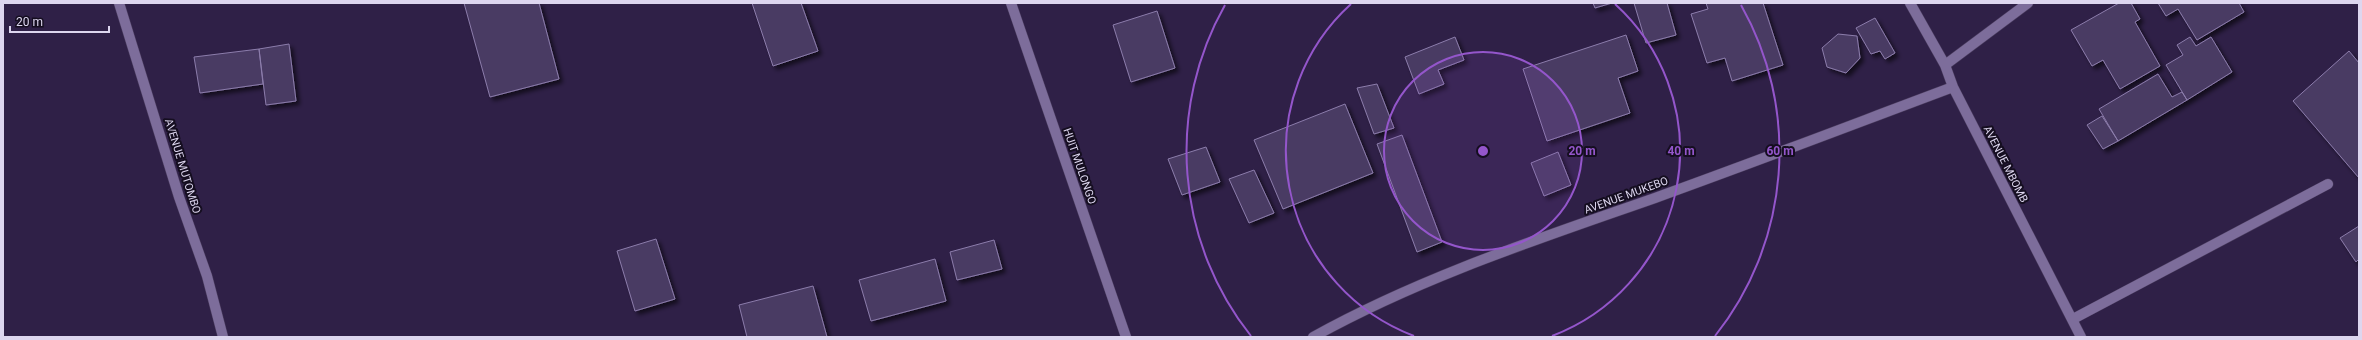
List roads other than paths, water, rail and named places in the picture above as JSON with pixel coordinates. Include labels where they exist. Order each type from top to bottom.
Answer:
[{"type":"street","name":"AVENUE MUTOMBO","points":[[119,3],[178,197],[207,276],[223,337]]},
{"type":"street","name":"HUIT MULONGO","points":[[1011,3],[1126,337]]},
{"type":"street","name":"AVENUE MBOMB","points":[[1910,3],[1945,65],[1953,87],[2081,337]]},
{"type":"street","points":[[1945,65],[2028,3]]},
{"type":"street","name":"AVENUE MUKEBO","points":[[1313,337],[1356,313],[1465,265],[1701,181],[1953,87]]},
{"type":"street","points":[[2073,319],[2328,184]]}]
